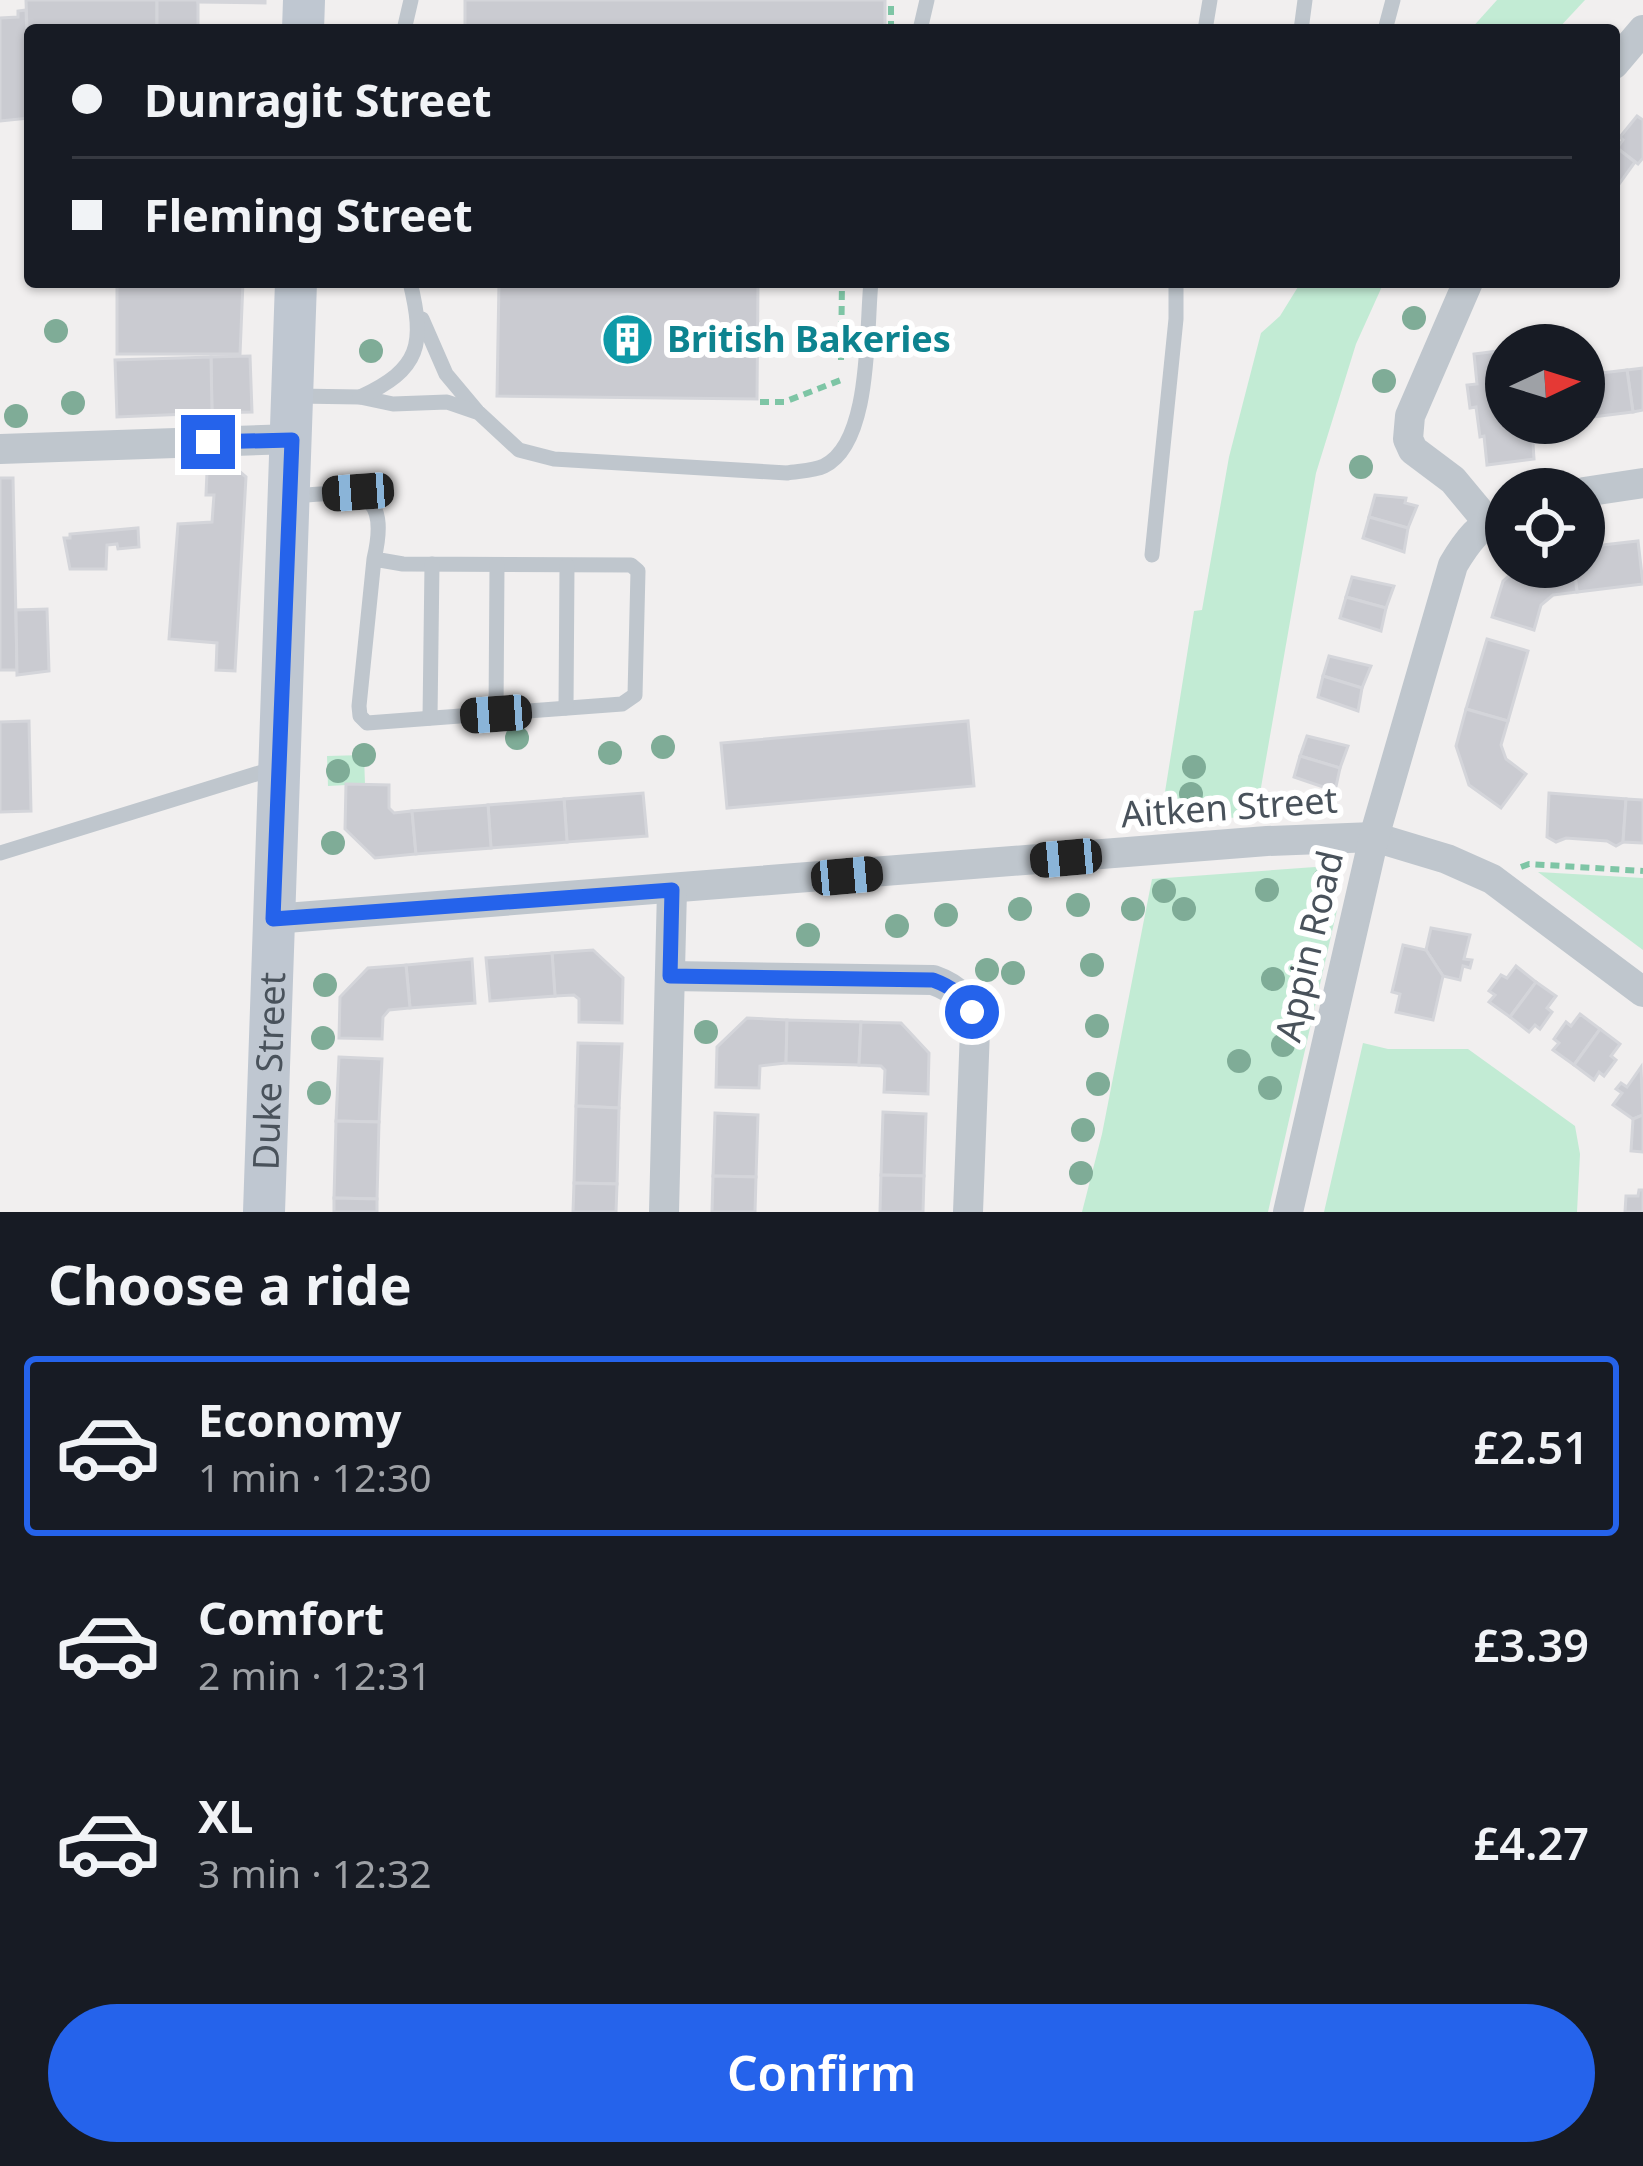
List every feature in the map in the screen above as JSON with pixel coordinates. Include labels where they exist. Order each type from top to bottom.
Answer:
[{"type":"street","points":[[1620,57],[1643,30]]},
{"type":"street","name":"Duke Street","points":[[263,1212],[296,288]]},
{"type":"street","points":[[1466,288],[1408,428],[1413,450],[1485,507]]},
{"type":"street","points":[[0,449],[292,440]]},
{"type":"street","points":[[1605,489],[1643,483]]},
{"type":"street","name":"Appin Road","points":[[1288,1212],[1375,837],[1453,565],[1485,529]]},
{"type":"street","name":"Aitken Street","points":[[273,919],[1268,841],[1375,837],[1447,859],[1492,879],[1643,992]]},
{"type":"street","points":[[664,1212],[672,890]]},
{"type":"street","points":[[670,976],[933,980],[964,997],[975,1030],[968,1212]]},
{"type":"lane","points":[[412,288],[446,374],[519,450],[554,459],[787,472],[828,462],[840,452],[856,423],[870,288]]},
{"type":"lane","points":[[1152,556],[1176,288]]},
{"type":"lane","points":[[360,397],[406,368],[417,351],[416,305]]},
{"type":"lane","points":[[293,396],[360,397],[378,403],[447,402],[479,413]]},
{"type":"lane","points":[[289,496],[358,492],[369,498],[378,514],[380,535],[374,560],[360,716],[367,723],[622,704],[635,695],[638,571],[631,565],[374,560]]},
{"type":"lane","points":[[430,718],[432,564]]},
{"type":"lane","points":[[496,714],[497,565]]},
{"type":"lane","points":[[566,708],[567,566]]},
{"type":"lane","points":[[0,853],[277,767]]},
{"type":"path","points":[[760,402],[784,402],[841,382],[842,288]]},
{"type":"path","points":[[1492,879],[1529,864],[1643,871]]},
{"type":"green space","points":[[1497,0],[1585,0],[1563,24],[1475,24]]},
{"type":"green space","points":[[1297,288],[1381,288],[1356,344],[1316,473],[1256,816],[1160,823],[1194,611],[1202,610],[1229,457],[1261,333],[1280,316]]},
{"type":"green space","points":[[364,755],[365,784],[328,786],[327,756]]},
{"type":"green space","points":[[1315,867],[1334,882],[1337,910],[1268,1212],[1082,1212],[1152,879]]},
{"type":"green space","points":[[1538,872],[1643,878],[1643,950]]},
{"type":"green space","points":[[1363,1043],[1388,1049],[1468,1049],[1575,1126],[1580,1154],[1577,1212],[1324,1212]]},
{"type":"building","points":[[26,0],[157,0],[157,24],[27,24]]},
{"type":"building","points":[[157,0],[198,0],[198,24],[157,24]]},
{"type":"building","points":[[265,0],[265,3],[198,2]]},
{"type":"building","points":[[465,0],[885,0],[885,24],[465,24]]},
{"type":"building","points":[[26,10],[24,119],[0,121],[0,18],[18,17],[18,11]]},
{"type":"building","points":[[1637,116],[1643,120],[1643,158],[1638,164],[1620,150],[1620,137]]},
{"type":"building","points":[[1620,150],[1635,162],[1620,183]]},
{"type":"building","points":[[117,288],[243,288],[240,354],[117,354]]},
{"type":"building","name":"British Bakeries","points":[[499,288],[758,288],[757,399],[497,396]]},
{"type":"building","points":[[1485,353],[1485,444],[1533,444],[1534,459],[1487,465],[1484,436],[1480,437],[1476,407],[1470,408],[1467,385],[1477,384],[1474,354]]},
{"type":"building","points":[[250,356],[252,412],[212,413],[211,357]]},
{"type":"building","points":[[211,357],[212,413],[117,417],[115,360]]},
{"type":"building","points":[[1643,368],[1643,410],[1633,412],[1627,370]]},
{"type":"building","points":[[1627,370],[1633,412],[1605,415],[1605,373]]},
{"type":"building","points":[[239,471],[246,477],[235,671],[216,670],[217,643],[169,639],[178,524],[212,522],[214,495],[206,495],[207,472]]},
{"type":"building","points":[[0,478],[13,478],[17,670],[0,670]]},
{"type":"building","points":[[1375,495],[1406,498],[1405,503],[1417,506],[1408,528],[1369,517]]},
{"type":"building","points":[[1369,517],[1408,528],[1404,552],[1363,538]]},
{"type":"building","points":[[138,528],[139,547],[107,545],[106,569],[70,569],[64,538],[70,534]]},
{"type":"building","points":[[1638,541],[1643,584],[1577,592],[1577,588],[1605,588],[1605,545]]},
{"type":"building","points":[[1352,577],[1394,586],[1386,608],[1346,597]]},
{"type":"building","points":[[1501,588],[1577,588],[1577,592],[1553,595],[1541,605],[1534,630],[1492,617]]},
{"type":"building","points":[[1346,597],[1386,608],[1381,631],[1340,618]]},
{"type":"building","points":[[47,609],[49,671],[17,675],[16,610]]},
{"type":"building","points":[[1487,639],[1528,651],[1508,721],[1466,709]]},
{"type":"building","points":[[1329,656],[1371,666],[1362,688],[1323,676]]},
{"type":"building","points":[[1323,676],[1362,688],[1358,711],[1318,697]]},
{"type":"building","points":[[1466,709],[1508,721],[1501,745],[1506,759],[1526,774],[1501,808],[1469,785],[1456,746]]},
{"type":"building","points":[[29,721],[31,811],[0,812],[0,722]]},
{"type":"building","points":[[968,721],[974,786],[727,808],[721,743]]},
{"type":"building","points":[[1307,736],[1348,746],[1340,768],[1300,756]]},
{"type":"building","points":[[1300,756],[1340,768],[1335,791],[1294,777]]},
{"type":"building","points":[[346,784],[389,785],[389,808],[394,813],[412,811],[416,854],[375,858],[345,829]]},
{"type":"building","points":[[643,793],[647,836],[567,842],[564,799]]},
{"type":"building","points":[[1549,793],[1626,799],[1623,842],[1616,846],[1566,838],[1556,842],[1547,837]]},
{"type":"building","points":[[564,799],[567,842],[491,848],[488,805]]},
{"type":"building","points":[[1626,799],[1643,800],[1643,843],[1623,842]]},
{"type":"building","points":[[488,805],[491,848],[416,854],[412,811]]},
{"type":"building","points":[[1431,928],[1470,935],[1464,959],[1472,960],[1470,968],[1463,966],[1460,980],[1443,976],[1426,950]]},
{"type":"building","points":[[1403,945],[1426,950],[1443,976],[1433,1020],[1396,1012],[1400,994],[1392,992]]},
{"type":"building","points":[[593,950],[623,978],[622,1023],[579,1022],[579,999],[555,996],[552,953]]},
{"type":"building","points":[[552,953],[555,996],[490,1001],[486,958]]},
{"type":"building","points":[[472,959],[475,1003],[410,1008],[406,965]]},
{"type":"building","points":[[406,965],[410,1008],[389,1010],[383,1017],[382,1039],[339,1038],[340,997],[368,968]]},
{"type":"building","points":[[1516,966],[1536,982],[1510,1017],[1489,1002],[1495,995],[1489,991]]},
{"type":"building","points":[[1536,982],[1556,996],[1540,1029],[1535,1025],[1529,1032],[1510,1017]]},
{"type":"building","points":[[1580,1014],[1600,1029],[1574,1065],[1553,1050],[1559,1043],[1554,1039],[1566,1022],[1571,1026]]},
{"type":"building","points":[[747,1018],[787,1020],[786,1063],[760,1066],[759,1088],[716,1087],[717,1047]]},
{"type":"building","points":[[787,1020],[861,1022],[859,1065],[786,1063]]},
{"type":"building","points":[[861,1022],[901,1023],[929,1053],[928,1094],[884,1092],[885,1070],[859,1065]]},
{"type":"building","points":[[1600,1029],[1620,1044],[1611,1056],[1616,1060],[1604,1076],[1599,1072],[1594,1080],[1574,1065]]},
{"type":"building","points":[[578,1043],[622,1044],[619,1108],[576,1106]]},
{"type":"building","points":[[339,1057],[382,1059],[379,1122],[336,1121]]},
{"type":"building","points":[[1641,1067],[1643,1115],[1633,1119],[1613,1105],[1622,1093],[1616,1089],[1621,1083],[1627,1087]]},
{"type":"building","points":[[576,1106],[619,1108],[617,1184],[574,1183]]},
{"type":"building","points":[[883,1112],[926,1114],[924,1176],[881,1175]]},
{"type":"building","points":[[715,1113],[758,1115],[756,1177],[713,1176]]},
{"type":"building","points":[[1643,1115],[1643,1152],[1631,1151],[1633,1119]]},
{"type":"building","points":[[336,1121],[379,1122],[377,1199],[334,1198]]},
{"type":"building","points":[[881,1175],[924,1176],[923,1212],[880,1212]]},
{"type":"building","points":[[713,1176],[756,1177],[755,1212],[712,1212]]},
{"type":"building","points":[[574,1183],[617,1184],[616,1212],[573,1212]]},
{"type":"building","points":[[1643,1190],[1643,1212],[1625,1212],[1626,1196],[1638,1196]]},
{"type":"building","points":[[334,1198],[377,1199],[377,1212],[334,1212]]},
{"type":"place","name":"British Bakeries","points":[[628,339]]},
{"type":"route","points":[[208,442],[292,440],[273,919],[672,890],[670,976],[933,980],[964,997],[972,1012]]}]
